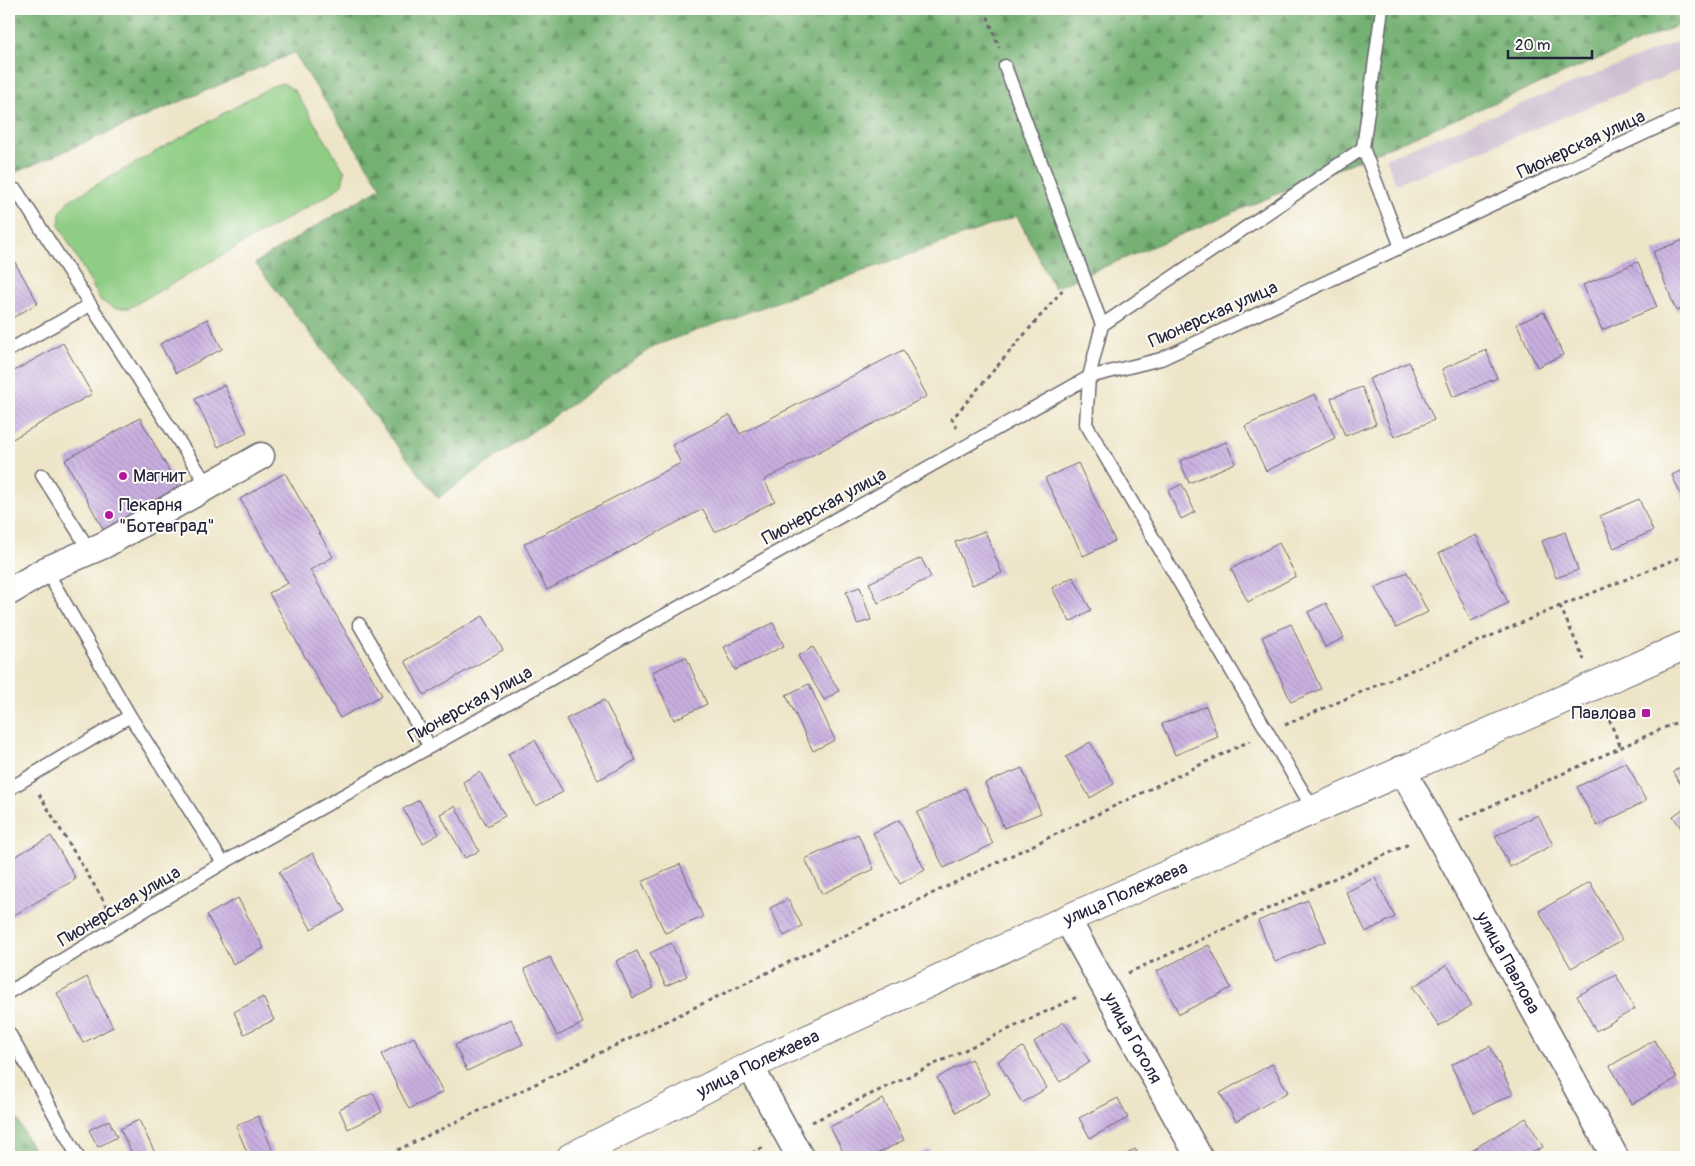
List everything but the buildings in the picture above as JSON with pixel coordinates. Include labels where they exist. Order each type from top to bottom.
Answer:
[{"type":"main road","name":"улица Полежаева","points":[[571,1157],[750,1066],[1067,919],[1686,645]]},
{"type":"street","points":[[9,592],[46,570],[104,545],[261,456]]},
{"type":"street","name":"улица Павлова","points":[[1402,770],[1614,1157]]},
{"type":"street","name":"улица Гоголя","points":[[1067,919],[1199,1157]]},
{"type":"street","points":[[750,1066],[800,1157]]},
{"type":"lane","points":[[1382,9],[1363,148],[1401,247]]},
{"type":"lane","points":[[1005,66],[1102,325],[1089,377],[1086,424],[1313,809]]},
{"type":"lane","name":"Пионерская улица","points":[[9,992],[223,864],[1089,377],[1161,359],[1686,114]]},
{"type":"lane","points":[[1102,325],[1363,148]]},
{"type":"lane","points":[[9,194],[16,190],[208,486]]},
{"type":"lane","points":[[9,350],[90,305]]},
{"type":"lane","points":[[42,474],[90,551]]},
{"type":"lane","points":[[46,570],[130,716],[223,864]]},
{"type":"lane","points":[[359,624],[430,747]]},
{"type":"lane","points":[[9,789],[130,716]]},
{"type":"lane","points":[[9,1033],[78,1157]]},
{"type":"path","points":[[985,9],[1005,66]]},
{"type":"path","points":[[966,446],[952,419],[1081,268]]},
{"type":"path","points":[[383,1157],[1268,732],[1560,606],[1686,554]]},
{"type":"path","points":[[744,1157],[787,1134],[1103,985],[1435,831],[1686,718]]},
{"type":"path","points":[[28,777],[119,926]]},
{"type":"shaded area","points":[[1686,38],[1686,68],[1396,184],[1386,158]]},
{"type":"green space","points":[[9,9],[1686,9],[1686,22],[1054,288],[1017,216],[654,346],[438,498],[255,263],[381,187],[294,53],[9,175]]},
{"type":"green space","points":[[283,83],[295,91],[345,172],[342,184],[332,193],[129,308],[115,308],[101,301],[59,225],[60,213],[68,201],[272,86]]},
{"type":"green space","points":[[9,1104],[37,1157],[9,1157]]},
{"type":"place","name":"Магнит","points":[[123,476]]},
{"type":"place","name":"Пекарня \"Ботевград\"","points":[[109,515]]},
{"type":"place","name":"Павлова","points":[[1646,713]]}]
